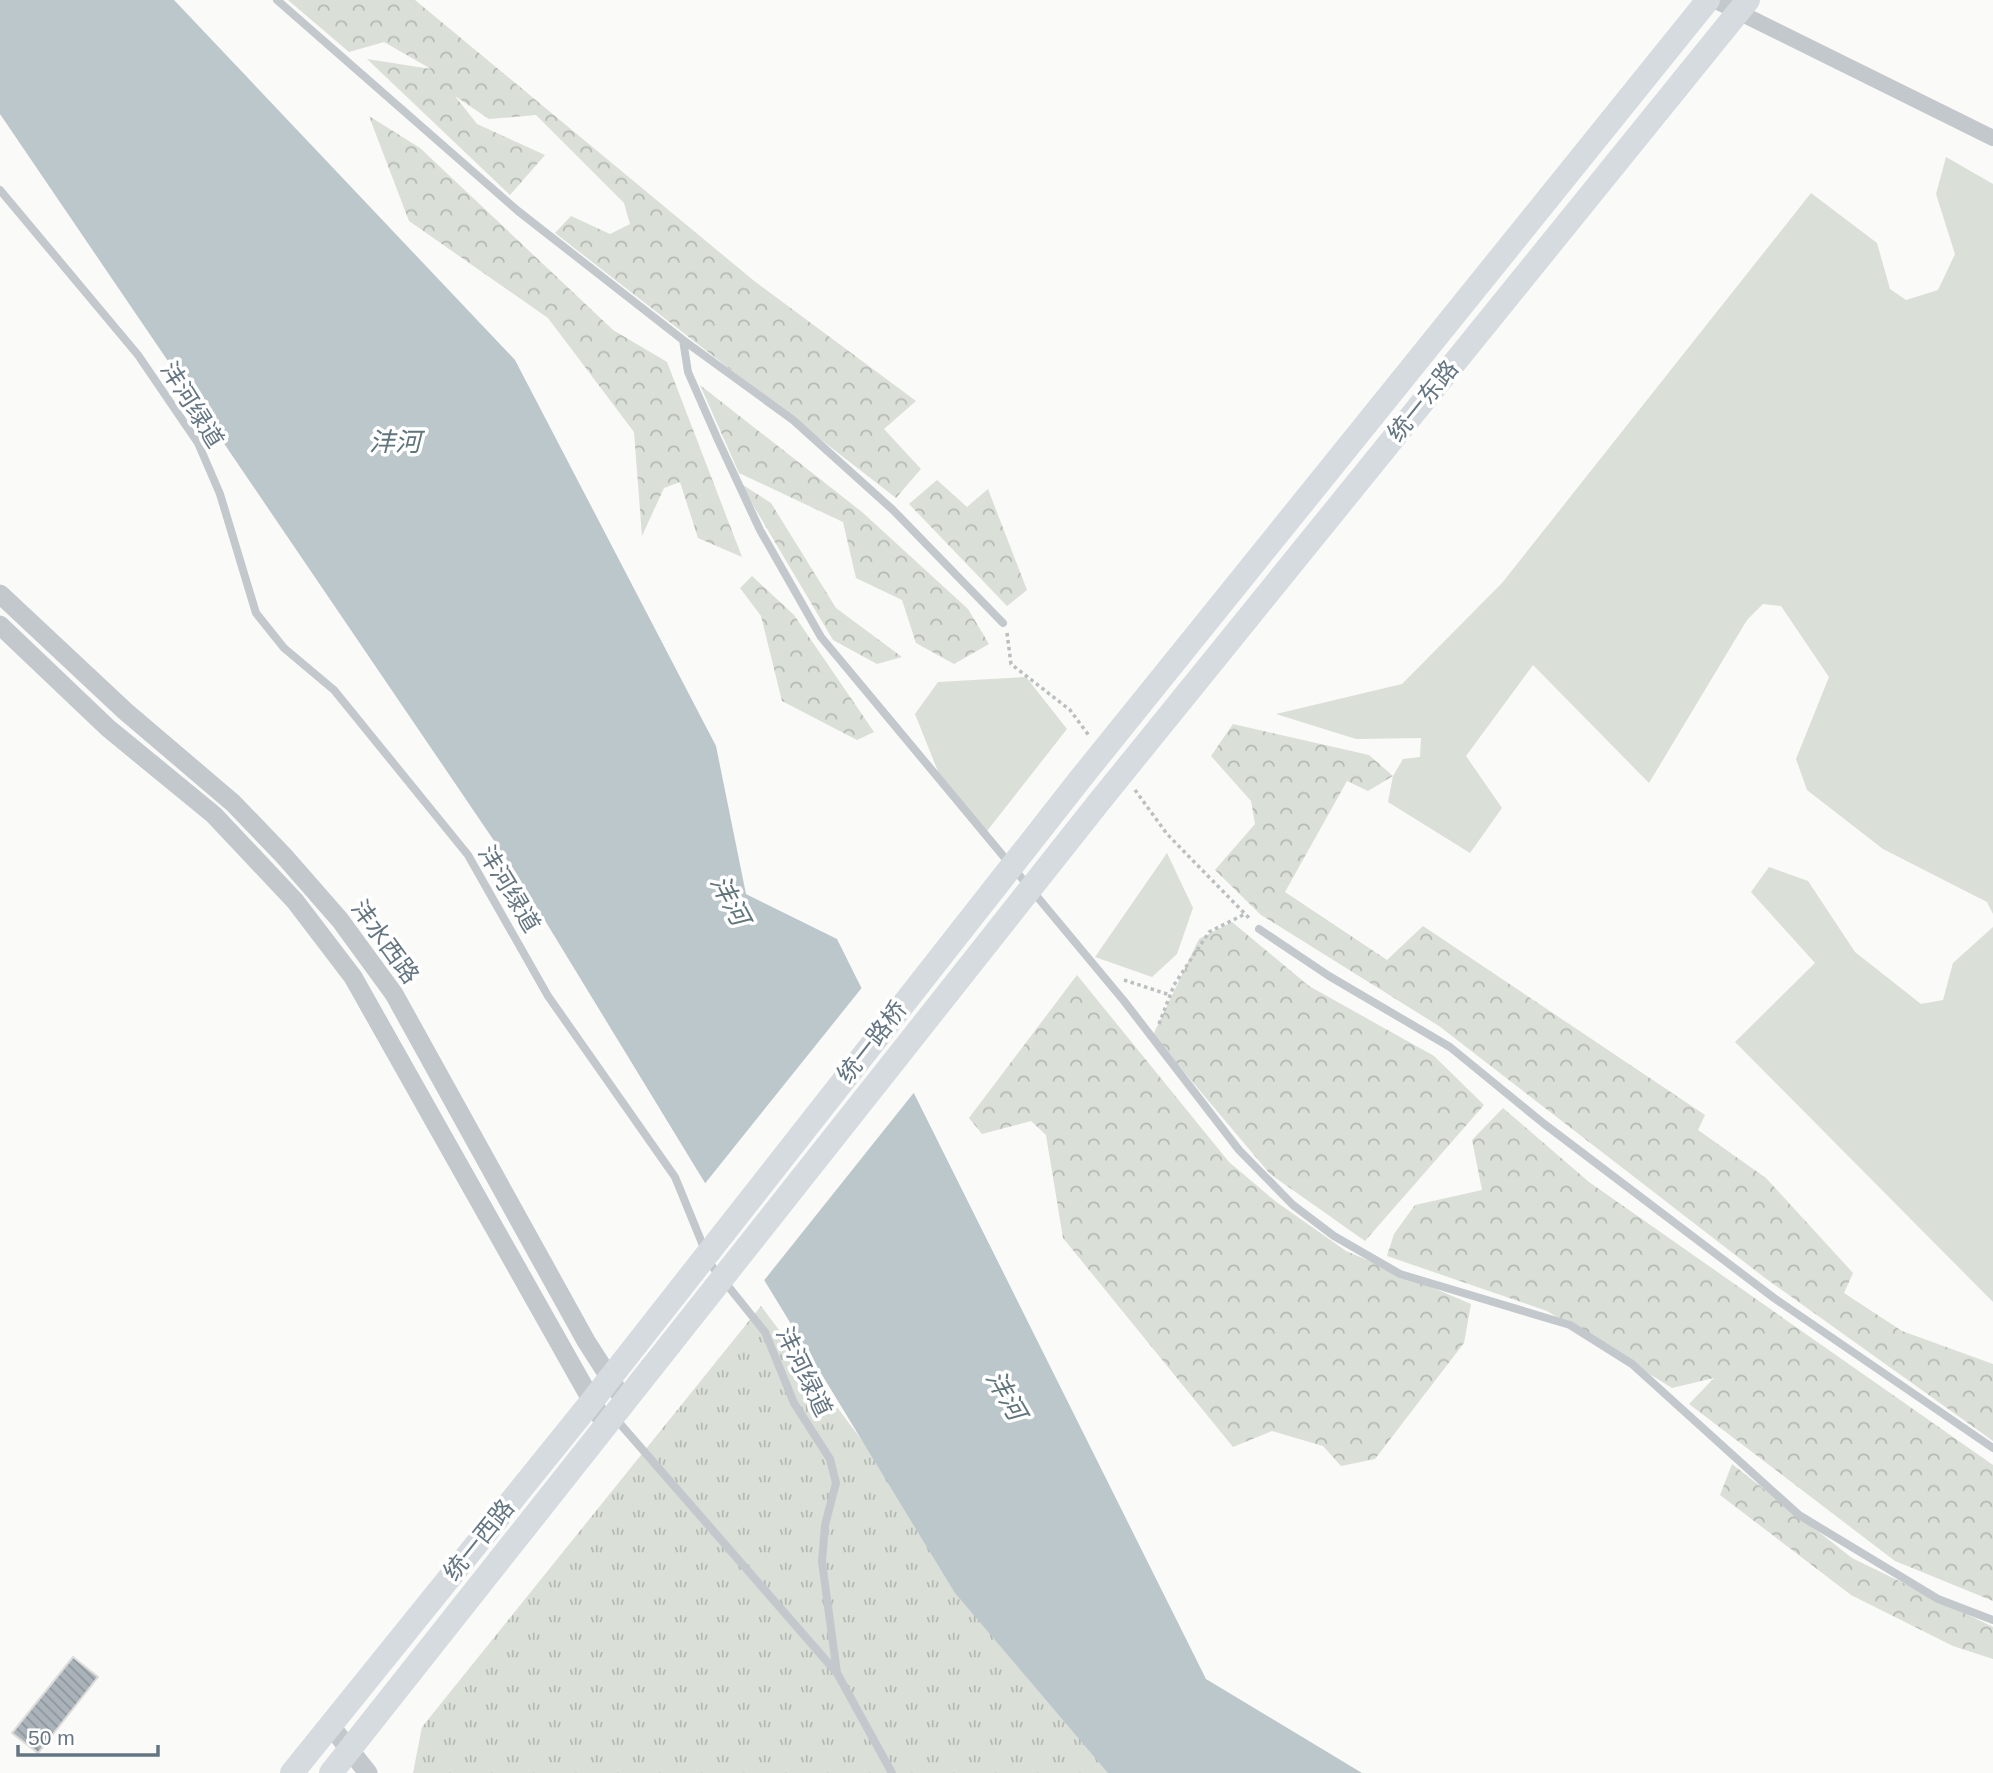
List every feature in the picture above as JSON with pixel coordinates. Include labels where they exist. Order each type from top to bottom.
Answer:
[{"type":"main road","name":"统一东路","points":[[1080,778],[1708,0]]},
{"type":"main road","name":"统一东路","points":[[1099,802],[1742,6]]},
{"type":"main road","name":"统一路桥","points":[[664,1305],[1080,778]]},
{"type":"main road","name":"统一路桥","points":[[685,1326],[1099,802]]},
{"type":"main road","name":"统一西路","points":[[300,1769],[330,1725],[592,1401],[664,1305]]},
{"type":"main road","name":"统一西路","points":[[331,1773],[685,1326]]},
{"type":"street","points":[[1714,0],[1742,6],[1993,138]]},
{"type":"street","name":"沣水西路","points":[[0,594],[125,711],[233,803],[285,856],[340,920],[394,994],[609,1378],[615,1415]]},
{"type":"street","name":"沣水西路","points":[[0,625],[108,728],[214,815],[295,901],[353,977],[592,1401],[615,1415]]},
{"type":"street","points":[[330,1725],[368,1773]]},
{"type":"lane","points":[[277,0],[518,211],[683,340],[793,419],[893,510],[1003,623]]},
{"type":"lane","name":"沣河绿道","points":[[0,190],[138,355],[198,443],[220,494],[256,613],[284,648],[334,690],[468,855],[548,996],[675,1177],[711,1265],[765,1332],[794,1403],[830,1460],[836,1483],[825,1525],[822,1562],[837,1673]]},
{"type":"lane","points":[[683,340],[688,372],[718,440],[760,530],[821,637],[1099,972],[1239,1150],[1293,1205],[1334,1236],[1400,1274],[1570,1325],[1632,1364],[1799,1515],[1938,1599],[1993,1620]]},
{"type":"lane","points":[[1259,929],[1329,976],[1450,1048],[1543,1123],[1774,1298],[1993,1448]]},
{"type":"lane","points":[[615,1415],[837,1673],[891,1773]]},
{"type":"path","points":[[1003,623],[1011,664],[1070,710],[1101,752]]},
{"type":"path","points":[[1123,773],[1167,834],[1259,929]]},
{"type":"path","points":[[1153,1039],[1170,995],[1209,932],[1245,914]]},
{"type":"path","points":[[1099,972],[1170,995]]},
{"type":"green space","points":[[288,0],[415,0],[753,280],[916,401],[884,429],[921,469],[896,498],[555,233],[571,216],[610,234],[630,224],[624,203],[536,115],[489,119],[455,96],[477,124],[545,155],[510,195],[367,59],[431,69],[384,42],[349,52]]},
{"type":"green space","points":[[369,116],[420,148],[613,330],[667,362],[742,557],[698,538],[680,482],[664,488],[642,536],[634,432],[548,318],[409,221]]},
{"type":"green space","points":[[1946,157],[1993,184],[1993,914],[1987,902],[1883,849],[1807,790],[1796,759],[1829,677],[1781,606],[1763,604],[1747,620],[1649,783],[1533,665],[1466,756],[1502,808],[1470,853],[1388,802],[1393,776],[1403,759],[1420,757],[1421,738],[1356,739],[1276,714],[1402,684],[1502,583],[1811,193],[1877,243],[1890,289],[1906,300],[1938,290],[1955,254],[1936,194]]},
{"type":"green space","points":[[700,385],[862,512],[968,609],[989,644],[954,664],[916,643],[902,600],[856,578],[843,522],[739,473]]},
{"type":"green space","points":[[937,480],[967,507],[988,489],[1027,590],[1007,606],[909,504]]},
{"type":"green space","points":[[740,483],[771,503],[836,608],[902,657],[877,664],[833,640]]},
{"type":"green space","points":[[752,576],[794,615],[874,732],[857,740],[782,701],[761,616],[740,588]]},
{"type":"green space","points":[[1026,677],[1067,729],[987,831],[943,784],[915,714],[938,682]]},
{"type":"green space","points":[[1233,724],[1369,755],[1393,776],[1368,791],[1347,781],[1285,892],[1387,960],[1423,926],[1705,1115],[1698,1130],[1766,1178],[1853,1273],[1844,1293],[1902,1331],[1993,1364],[1993,1441],[1765,1278],[1439,1026],[1261,915],[1215,870],[1255,824],[1251,801],[1211,756]]},
{"type":"green space","points":[[1167,853],[1193,908],[1177,954],[1152,977],[1095,957]]},
{"type":"green space","points":[[1769,867],[1808,881],[1855,952],[1921,1004],[1943,1000],[1953,963],[1993,927],[1993,1302],[1735,1042],[1815,963],[1751,892]]},
{"type":"green space","points":[[1232,922],[1309,986],[1434,1056],[1484,1105],[1365,1241],[1270,1174],[1153,1035],[1199,939]]},
{"type":"green space","points":[[1077,975],[1229,1162],[1275,1201],[1346,1251],[1471,1304],[1464,1343],[1375,1459],[1341,1466],[1323,1446],[1272,1431],[1233,1447],[1063,1238],[1046,1135],[1031,1121],[982,1134],[969,1118]]},
{"type":"green space","points":[[1503,1108],[1589,1182],[1993,1465],[1993,1601],[1895,1561],[1689,1404],[1714,1378],[1672,1388],[1547,1311],[1387,1256],[1394,1234],[1415,1205],[1482,1190],[1472,1140]]},
{"type":"green space","points":[[761,1306],[1112,1773],[413,1773],[422,1727]]},
{"type":"green space","points":[[1732,1464],[1852,1558],[1993,1627],[1993,1659],[1953,1646],[1851,1595],[1720,1495]]},
{"type":"water","name":"沣河","points":[[0,0],[174,0],[515,360],[716,746],[746,894],[837,939],[1206,1679],[1362,1773],[1108,1773],[955,1593],[516,873],[0,114]]},
{"type":"pier","points":[[864,985],[916,1090],[762,1283],[703,1186]]},
{"type":"building","points":[[73,1657],[98,1677],[38,1753],[12,1733]]}]
